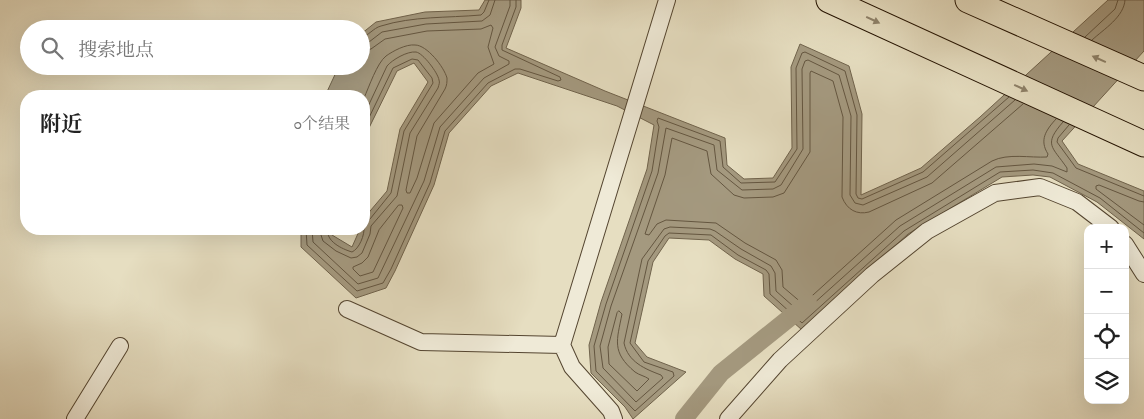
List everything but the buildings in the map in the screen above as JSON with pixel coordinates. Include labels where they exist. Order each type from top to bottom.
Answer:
[{"type":"main road","points":[[829,0],[1144,144]]},
{"type":"main road","points":[[968,0],[1144,78]]},
{"type":"street","points":[[614,419],[611,411],[572,367],[562,346],[668,0]]},
{"type":"street","points":[[728,419],[780,360],[872,275],[926,231],[995,193],[1040,187],[1077,202],[1106,224]]},
{"type":"street","points":[[1129,250],[1144,274]]},
{"type":"street","points":[[347,310],[421,342],[562,346]]},
{"type":"street","points":[[75,419],[120,346]]},
{"type":"water","points":[[485,0],[521,0],[521,8],[506,48],[605,91],[725,138],[727,165],[744,179],[773,178],[792,148],[791,67],[800,44],[849,66],[862,114],[861,195],[921,168],[1108,0],[1144,0],[1144,51],[1062,141],[1078,164],[1144,191],[1144,239],[1129,227],[1129,224],[1125,224],[1097,202],[1050,177],[1033,175],[1002,177],[908,234],[802,330],[764,296],[763,274],[735,259],[709,240],[669,238],[653,262],[635,343],[647,357],[686,372],[633,419],[625,407],[591,373],[589,345],[601,302],[647,169],[654,125],[617,106],[518,73],[491,86],[449,133],[434,185],[386,288],[356,298],[301,247],[301,235],[332,235],[352,247],[357,235],[370,235],[370,211],[387,191],[400,129],[428,82],[414,63],[397,71],[370,126],[370,90],[328,90],[335,75],[370,75],[370,27],[376,22],[425,12],[479,10]]},
{"type":"waterway","points":[[684,419],[721,373],[808,303]]}]
